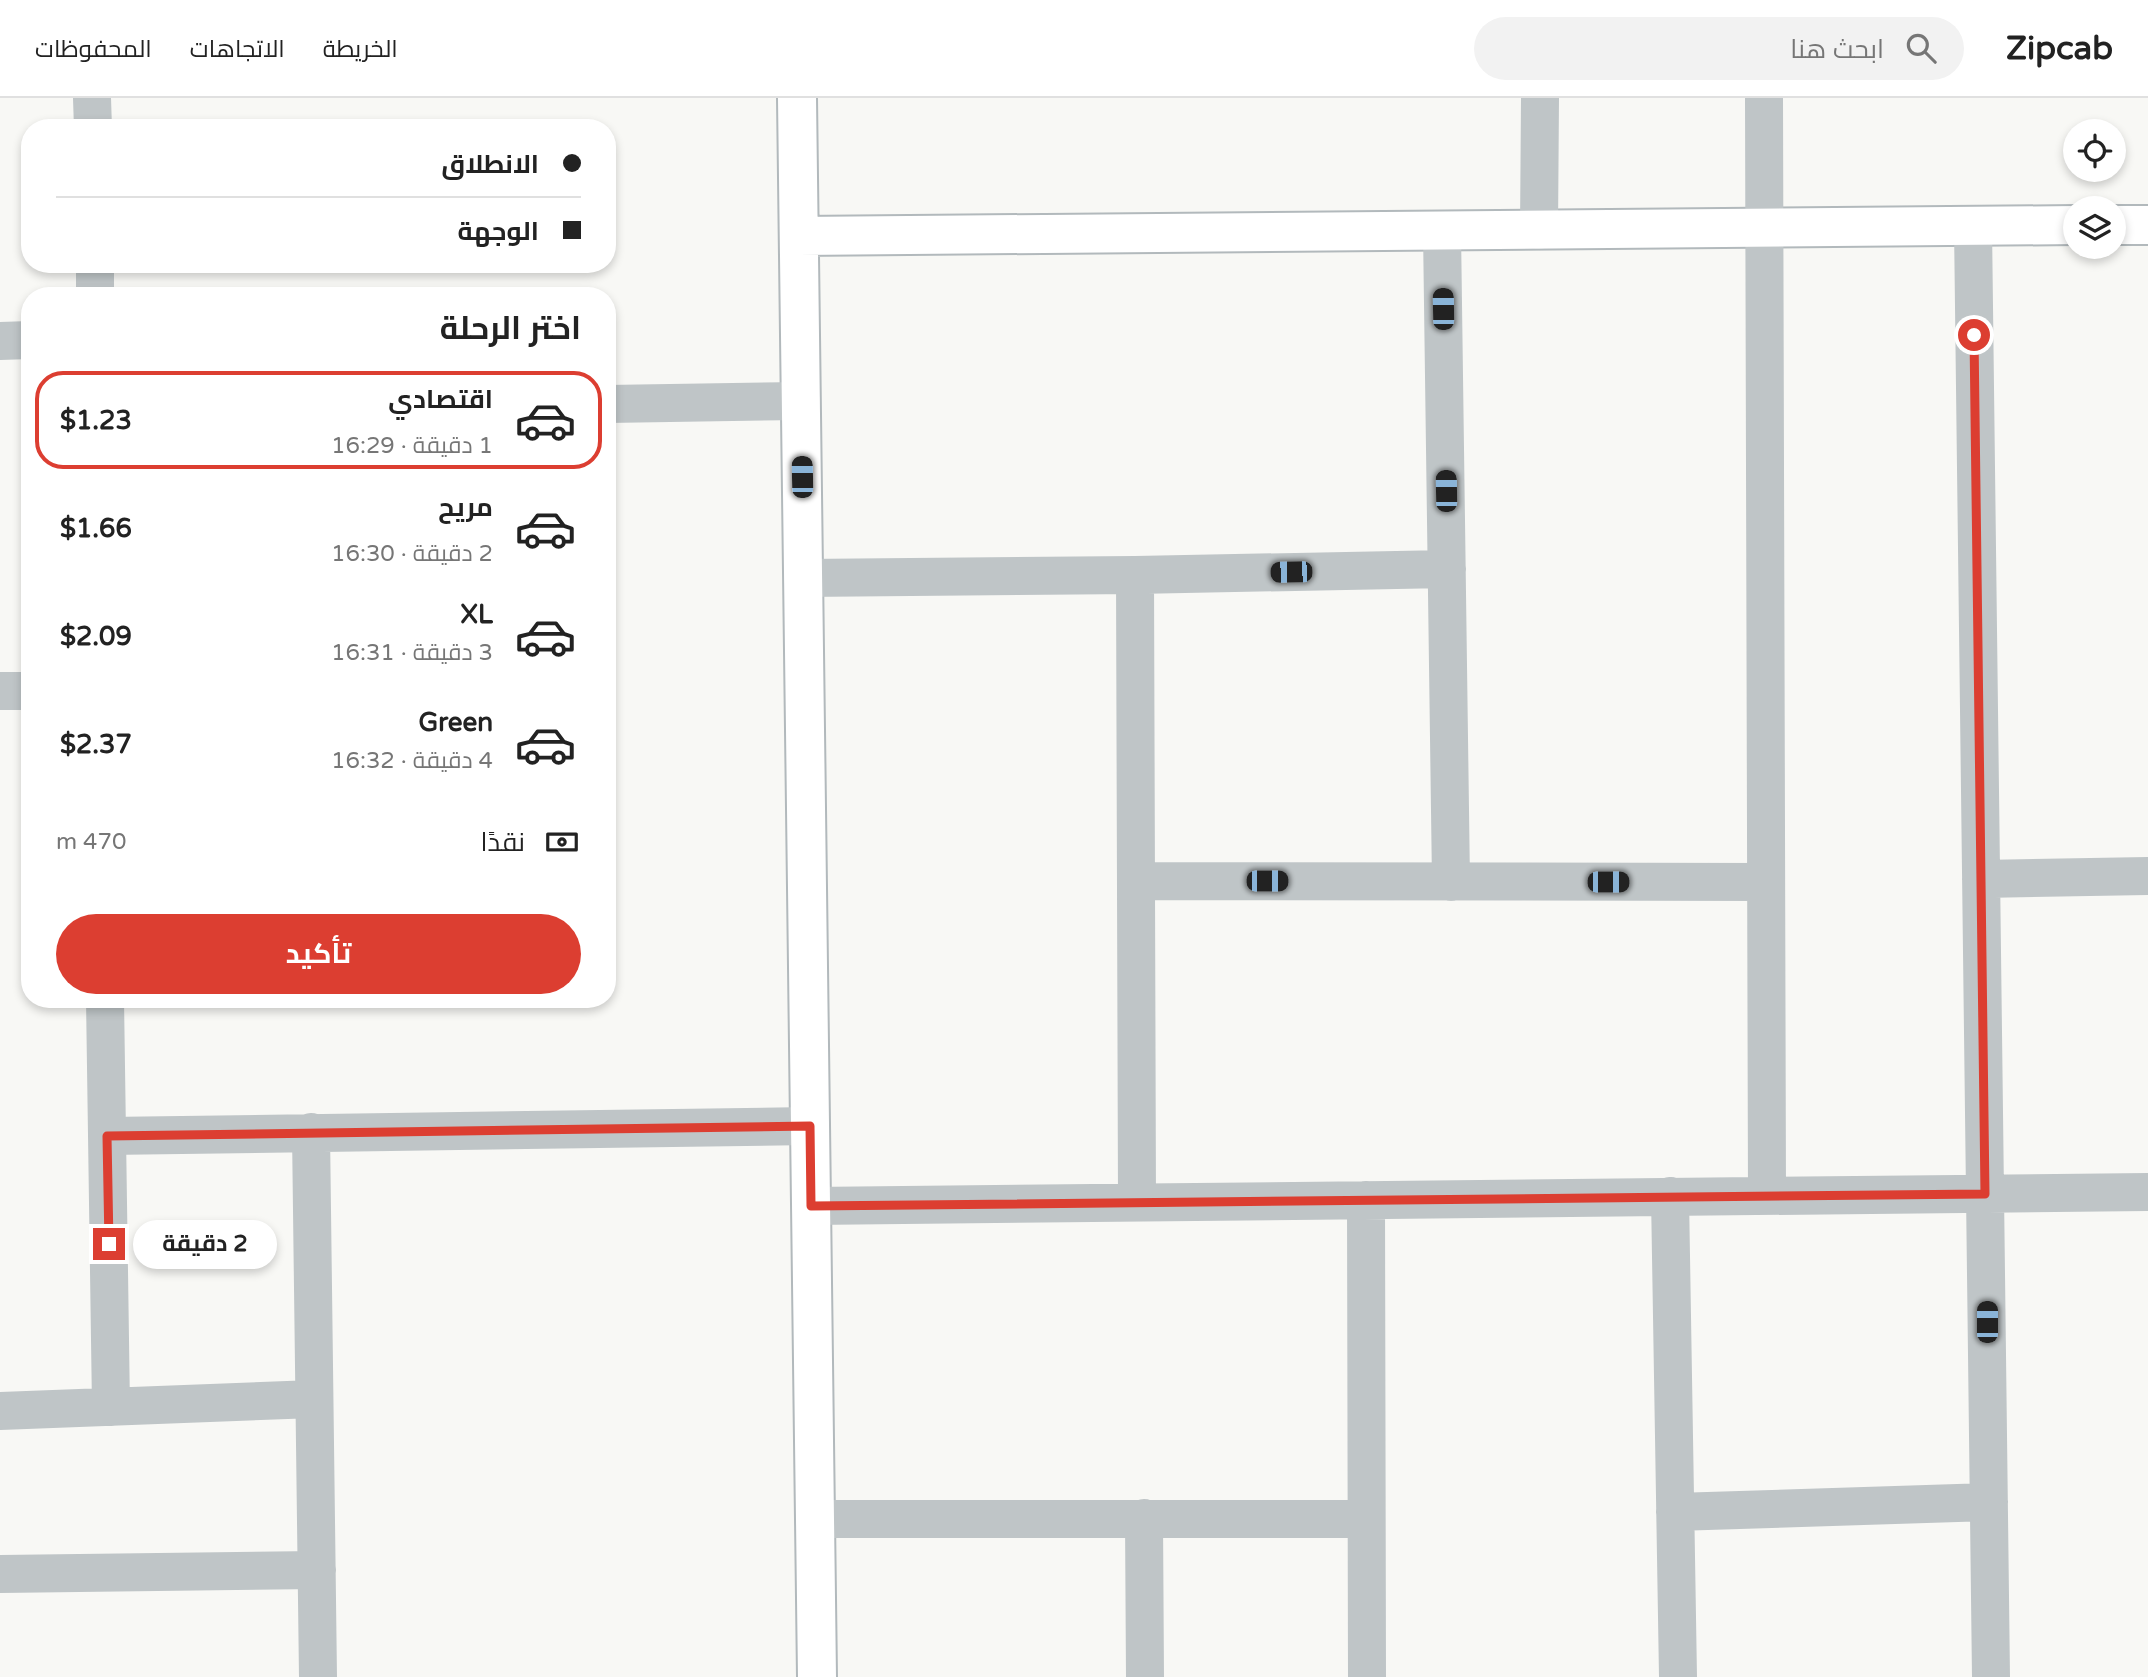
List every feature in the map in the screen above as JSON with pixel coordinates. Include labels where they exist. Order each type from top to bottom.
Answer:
[{"type":"street","points":[[92,98],[93,119]]},
{"type":"street","points":[[797,98],[817,1677]]},
{"type":"street","points":[[1539,230],[1541,98]]},
{"type":"street","points":[[1764,98],[1767,1196]]},
{"type":"street","points":[[799,236],[2063,225]]},
{"type":"street","points":[[2126,225],[2148,225]]},
{"type":"street","points":[[1973,226],[1991,1677]]},
{"type":"street","points":[[1441,231],[1451,882]]},
{"type":"street","points":[[0,341],[21,340]]},
{"type":"street","points":[[616,404],[801,401]]},
{"type":"street","points":[[803,578],[1447,569]]},
{"type":"street","points":[[1135,575],[1137,1202]]},
{"type":"street","points":[[0,691],[21,691]]},
{"type":"street","points":[[1981,879],[2148,876]]},
{"type":"street","points":[[1136,881],[1766,882]]},
{"type":"street","points":[[105,1008],[111,1407]]},
{"type":"street","points":[[107,1136],[810,1126]]},
{"type":"street","points":[[311,1132],[318,1677]]},
{"type":"street","points":[[811,1206],[2148,1192]]},
{"type":"street","points":[[1670,1196],[1678,1677]]},
{"type":"street","points":[[1366,1200],[1367,1677]]},
{"type":"street","points":[[0,1411],[314,1399]]},
{"type":"street","points":[[1675,1511],[1989,1502]]},
{"type":"street","points":[[1144,1518],[1145,1677]]},
{"type":"street","points":[[815,1519],[1366,1519]]},
{"type":"street","points":[[0,1574],[317,1570]]},
{"type":"route","points":[[109,1244],[107,1136],[810,1126],[811,1206],[1985,1194],[1974,335]]}]
